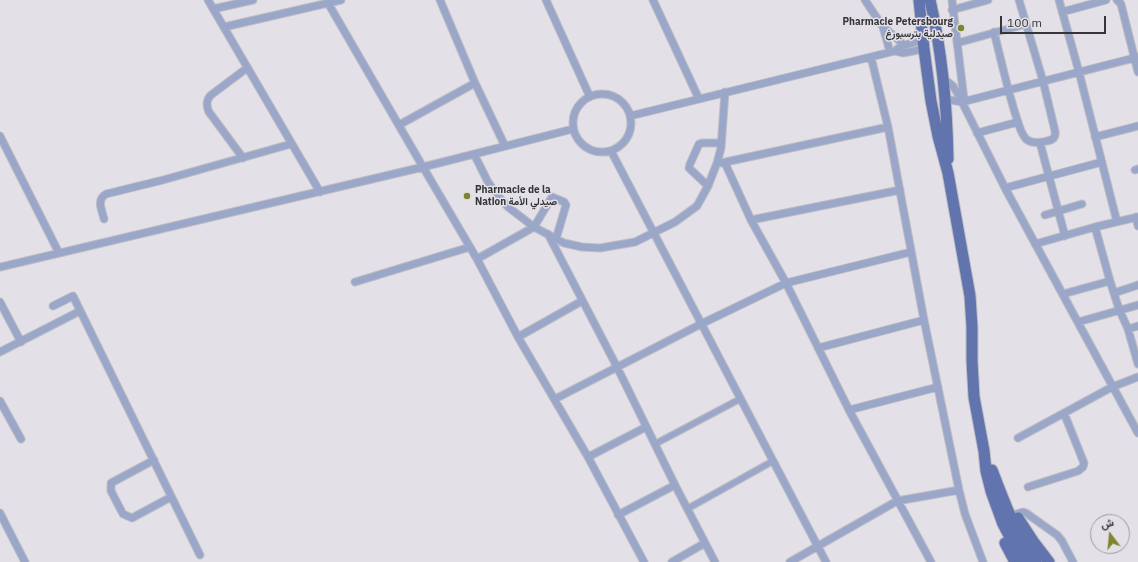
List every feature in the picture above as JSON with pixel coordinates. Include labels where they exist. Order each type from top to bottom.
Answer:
[{"type":"main road","points":[[919,0],[931,101],[938,136],[948,173],[970,296],[974,397],[988,481],[1036,562]]},
{"type":"main road","points":[[930,0],[938,37],[944,79],[948,173]]},
{"type":"main road","points":[[923,42],[930,35],[938,37]]},
{"type":"main road","points":[[931,101],[938,102],[945,99]]},
{"type":"main road","points":[[998,500],[1016,514],[1033,541],[1049,562]]},
{"type":"main road","points":[[998,500],[994,511],[995,521],[1015,562]]},
{"type":"main road","points":[[998,500],[998,513],[1009,536],[1025,562]]},
{"type":"street","points":[[208,0],[320,192]]},
{"type":"street","points":[[213,9],[253,0]]},
{"type":"street","points":[[224,27],[341,0]]},
{"type":"street","points":[[440,0],[475,83],[505,146]]},
{"type":"street","points":[[546,0],[590,97]]},
{"type":"street","points":[[653,0],[699,99]]},
{"type":"street","points":[[865,0],[883,27],[893,52]]},
{"type":"street","points":[[952,0],[963,102]]},
{"type":"street","points":[[994,32],[1008,90],[1018,122],[1027,139],[1032,142],[1040,143],[1051,140],[1056,134],[1043,81],[1019,0]]},
{"type":"street","points":[[1059,0],[1117,222]]},
{"type":"street","points":[[1062,12],[1106,0]]},
{"type":"street","points":[[1117,0],[1121,4],[1136,57],[1138,72]]},
{"type":"street","points":[[952,10],[984,1]]},
{"type":"street","points":[[328,3],[423,168],[477,258],[518,337],[588,457],[644,562]]},
{"type":"street","points":[[957,43],[1026,24]]},
{"type":"street","points":[[883,27],[904,45]]},
{"type":"street","points":[[630,116],[871,57],[893,52],[903,53],[923,42]]},
{"type":"street","points":[[893,52],[904,45],[923,42]]},
{"type":"street","points":[[871,57],[888,127],[924,320],[959,490],[965,514],[983,562]]},
{"type":"street","points":[[945,99],[963,102],[1136,57]]},
{"type":"street","points":[[243,158],[209,112],[207,105],[208,98],[211,95],[247,68]]},
{"type":"street","points":[[944,79],[956,90],[963,102],[1005,188],[1138,433]]},
{"type":"street","points":[[399,126],[475,83]]},
{"type":"street","points":[[725,92],[721,163],[786,283],[849,410],[931,562]]},
{"type":"street","points":[[598,94],[607,94],[615,97],[627,108],[630,116],[631,128],[626,139],[617,148],[611,151],[604,152],[590,150],[579,142],[573,129],[576,110],[585,100],[598,94]]},
{"type":"street","points":[[977,133],[1018,122]]},
{"type":"street","points":[[1095,137],[1138,126]]},
{"type":"street","points":[[474,154],[481,169],[498,196],[508,207],[534,227],[564,244],[600,248],[635,242],[675,222],[697,206],[721,163],[888,127]]},
{"type":"street","points":[[0,267],[423,168],[573,129]]},
{"type":"street","points":[[0,136],[59,253]]},
{"type":"street","points":[[708,186],[691,172],[689,168],[690,164],[699,144],[721,143]]},
{"type":"street","points":[[1040,143],[1065,236]]},
{"type":"street","points":[[104,219],[100,201],[106,194],[163,180],[291,144]]},
{"type":"street","points":[[611,151],[826,562]]},
{"type":"street","points":[[1005,188],[1102,162]]},
{"type":"street","points":[[751,220],[900,190]]},
{"type":"street","points":[[477,258],[534,227],[551,198],[564,202],[566,205],[556,239]]},
{"type":"street","points":[[1045,215],[1082,204]]},
{"type":"street","points":[[1035,244],[1137,217],[1138,226]]},
{"type":"street","points":[[1095,227],[1110,282],[1119,309],[1128,329],[1137,360]]},
{"type":"street","points":[[548,234],[715,562]]},
{"type":"street","points":[[355,282],[470,247]]},
{"type":"street","points":[[555,399],[786,283],[911,252]]},
{"type":"street","points":[[1063,294],[1110,282]]},
{"type":"street","points":[[1114,292],[1138,285]]},
{"type":"street","points":[[53,306],[73,296],[200,554]]},
{"type":"street","points":[[518,337],[582,301]]},
{"type":"street","points":[[0,302],[21,342]]},
{"type":"street","points":[[1078,322],[1138,304]]},
{"type":"street","points":[[0,352],[80,311]]},
{"type":"street","points":[[818,348],[924,320]]},
{"type":"street","points":[[1128,329],[1138,326]]},
{"type":"street","points":[[1018,438],[1112,387],[1138,377]]},
{"type":"street","points":[[849,410],[938,387]]},
{"type":"street","points":[[655,444],[740,399]]},
{"type":"street","points":[[0,401],[21,439]]},
{"type":"street","points":[[1028,487],[1078,472],[1083,467],[1083,459],[1064,413]]},
{"type":"street","points":[[1130,418],[1138,415]]},
{"type":"street","points":[[588,457],[646,427]]},
{"type":"street","points":[[154,460],[111,483],[111,491],[123,514],[132,518],[171,497]]},
{"type":"street","points":[[687,509],[773,461]]},
{"type":"street","points":[[618,515],[675,485]]},
{"type":"street","points":[[790,562],[898,501],[959,490]]},
{"type":"street","points":[[0,512],[25,562]]},
{"type":"street","points":[[1016,514],[1025,512],[1052,530],[1062,541],[1073,562]]},
{"type":"street","points":[[672,562],[705,543]]},
{"type":"place","name":"Pharmacie Petersbourg صيدلية بترسبورغ","points":[[961,28]]},
{"type":"place","name":"Pharmacie de la Nation صيدلي الأمة","points":[[467,196]]}]
